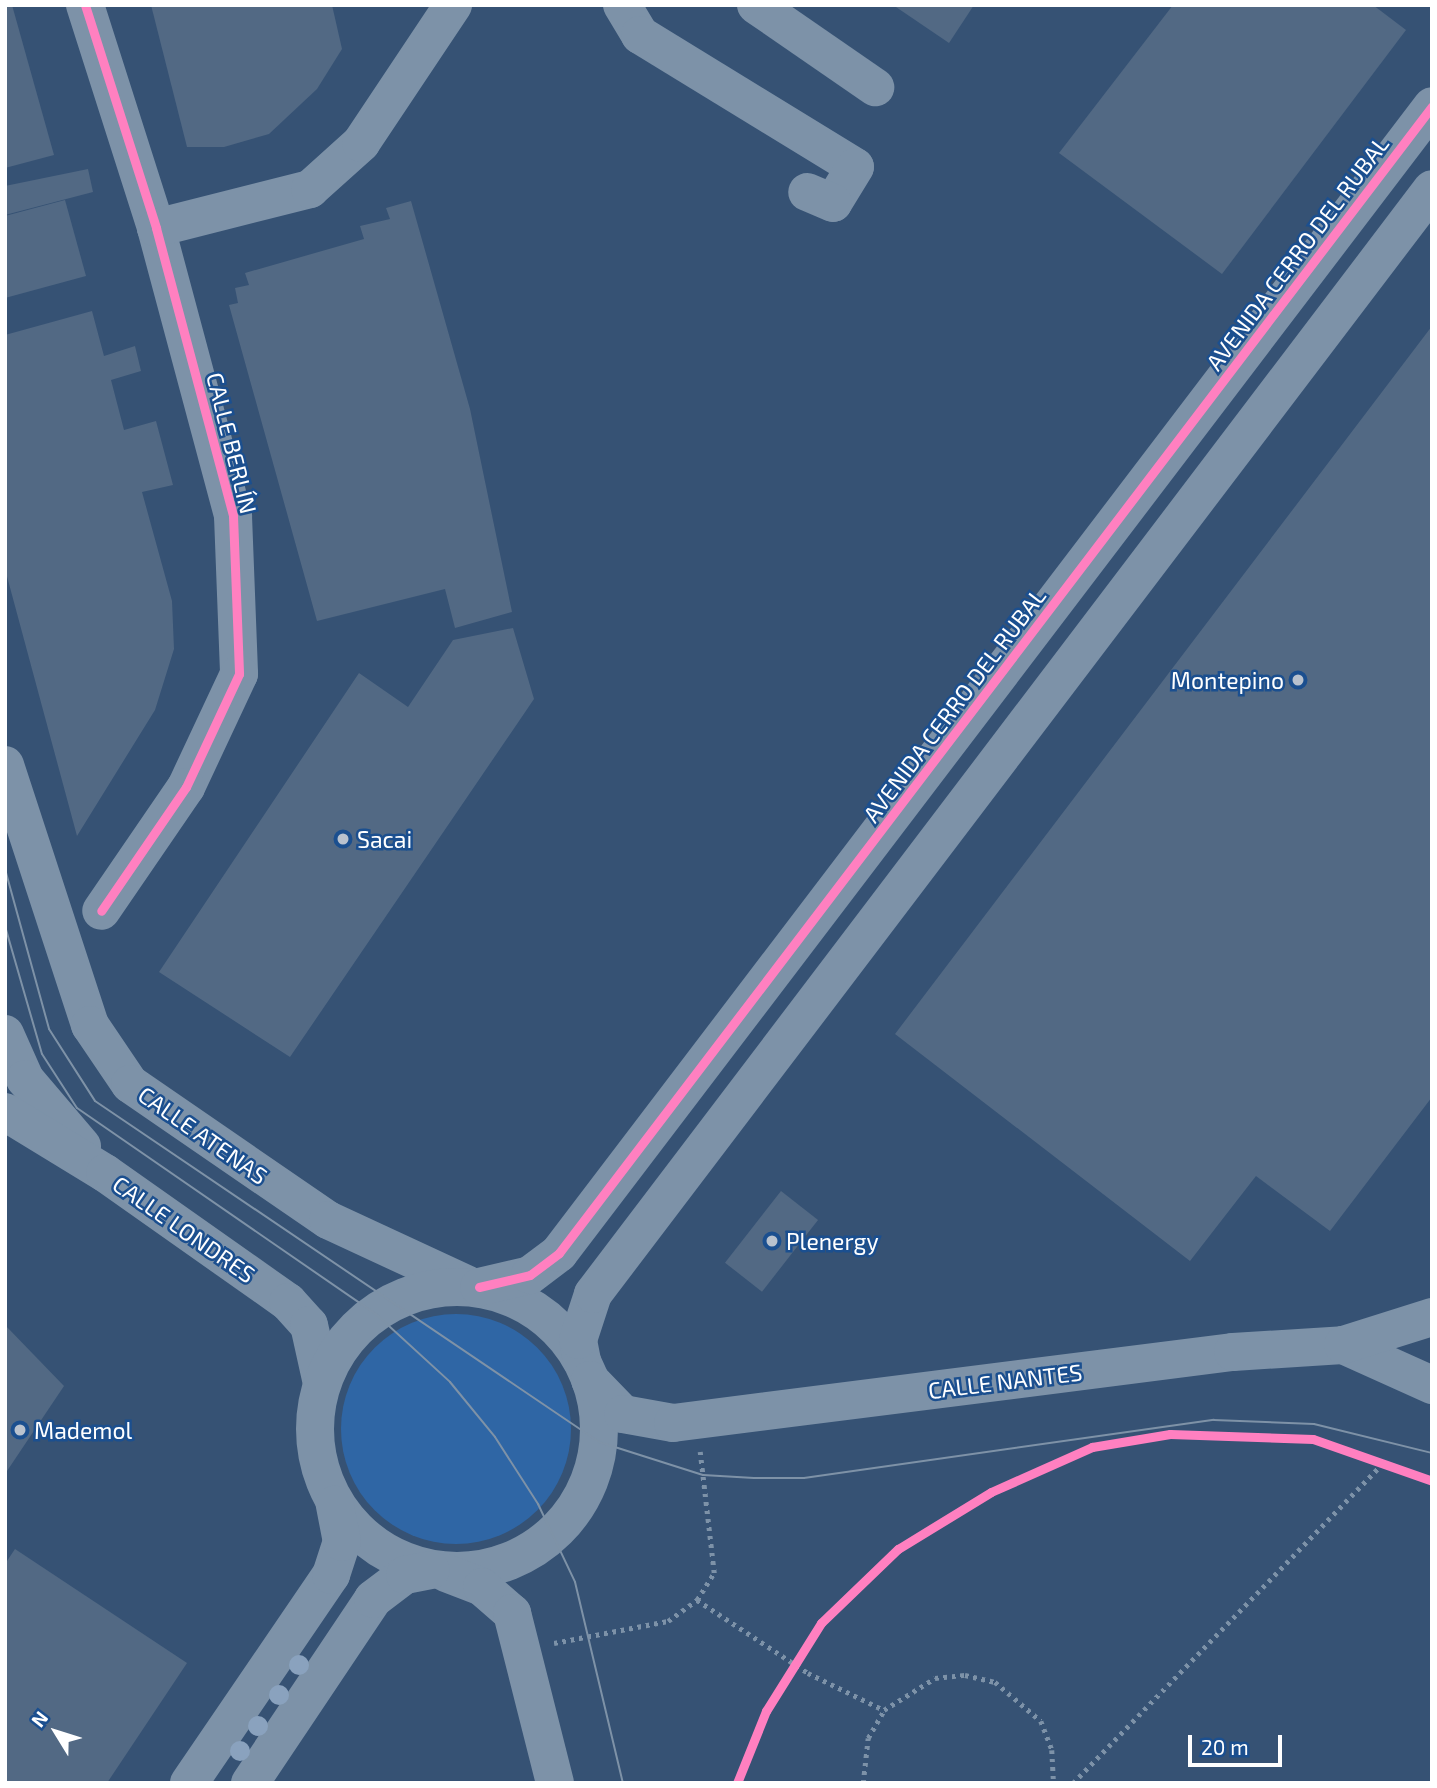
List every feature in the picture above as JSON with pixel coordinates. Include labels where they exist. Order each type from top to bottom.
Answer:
[{"type":"street","name":"CALLE BERLÍN","points":[[67,961],[187,787],[239,674],[233,516],[156,228],[85,5]]},
{"type":"street","points":[[156,228],[310,189],[361,143],[453,5]]},
{"type":"street","points":[[622,5],[640,35],[855,167],[833,203],[807,192]]},
{"type":"street","points":[[756,5],[874,87]]},
{"type":"street","name":"AVENIDA CERRO DEL RUBAL","points":[[321,1380],[342,1348],[392,1305],[427,1290],[475,1287],[530,1275],[559,1253],[1432,106]]},
{"type":"street","points":[[250,1783],[373,1599],[405,1575],[511,1562],[552,1533],[582,1499],[598,1442],[578,1339],[593,1294],[1432,189]]},
{"type":"street","name":"CALLE ATENAS","points":[[5,765],[46,900],[90,1025],[114,1065],[153,1103],[328,1220],[475,1287],[537,1310],[586,1371]]},
{"type":"street","points":[[46,900],[65,914],[101,911]]},
{"type":"street","points":[[5,1034],[25,1079],[105,1172]]},
{"type":"street","name":"CALLE LONDRES","points":[[5,1112],[105,1172],[300,1314],[321,1380]]},
{"type":"street","name":"CALLE NANTES","points":[[586,1371],[624,1414],[673,1423],[1233,1352],[1343,1345],[1432,1317]]},
{"type":"street","points":[[1343,1345],[1432,1385]]},
{"type":"street","points":[[189,1783],[331,1575],[342,1542],[335,1504],[315,1445],[321,1380]]},
{"type":"street","points":[[335,1504],[391,1556],[437,1571],[497,1598],[512,1613],[526,1650],[555,1783]]},
{"type":"path","points":[[1374,1457],[1398,1465]]},
{"type":"path","points":[[1073,1783],[1386,1460]]},
{"type":"path","points":[[526,1650],[668,1621],[697,1600],[714,1573],[703,1475]]},
{"type":"path","points":[[697,1600],[796,1663],[884,1710]]},
{"type":"path","points":[[790,1672],[802,1653]]},
{"type":"path","points":[[863,1783],[868,1738],[884,1710],[935,1678],[995,1682],[1041,1721],[1052,1750],[1054,1783]]},
{"type":"shaded area","points":[[445,1314],[467,1314],[510,1327],[529,1340],[545,1356],[558,1375],[566,1396],[571,1429],[569,1451],[558,1483],[545,1502],[529,1518],[510,1531],[489,1539],[467,1544],[445,1544],[402,1531],[383,1518],[367,1502],[354,1483],[346,1462],[341,1440],[341,1418],[354,1375],[367,1356],[383,1340],[402,1327],[423,1319]]},
{"type":"building","points":[[5,5],[12,5],[54,155],[5,168]]},
{"type":"building","points":[[151,5],[332,5],[342,49],[317,89],[269,134],[224,147],[187,147]]},
{"type":"building","points":[[893,5],[974,5],[949,43]]},
{"type":"building","points":[[1173,5],[1373,5],[1406,30],[1222,274],[1059,153]]},
{"type":"building","points":[[88,169],[93,192],[5,215],[5,186]]},
{"type":"building","points":[[65,200],[86,276],[5,298],[5,216]]},
{"type":"building","points":[[411,201],[470,409],[512,612],[455,628],[445,589],[317,621],[229,305],[238,303],[235,288],[249,285],[245,273],[364,239],[360,226],[390,219],[386,208]]},
{"type":"building","points":[[92,311],[104,356],[135,346],[141,371],[111,380],[124,430],[156,421],[173,485],[142,492],[172,601],[174,649],[155,710],[77,836],[5,569],[5,335]]},
{"type":"building","name":"Montepino","points":[[1432,326],[1432,1097],[1330,1231],[1256,1176],[1190,1261],[895,1034]]},
{"type":"building","name":"Sacai","points":[[513,628],[534,699],[290,1057],[159,972],[359,673],[408,707],[453,640]]},
{"type":"building","name":"Plenergy","points":[[781,1191],[818,1220],[762,1292],[725,1263]]},
{"type":"building","name":"Mademol","points":[[5,1325],[64,1386],[5,1474]]},
{"type":"building","points":[[15,1549],[187,1663],[107,1783],[5,1783],[5,1564]]},
{"type":"tram line","points":[[5,869],[49,1029],[95,1101],[599,1442],[703,1475],[754,1478],[804,1478],[1214,1420],[1314,1424],[1432,1453]]},
{"type":"tram line","points":[[5,926],[42,1054],[77,1108],[377,1315],[450,1382],[495,1437],[538,1504],[575,1582],[623,1783]]},
{"type":"cycle path","points":[[85,5],[156,228],[233,516],[239,674],[186,787],[101,911]]},
{"type":"cycle path","points":[[479,1287],[530,1275],[559,1253],[1432,106]]},
{"type":"cycle path","points":[[737,1783],[766,1711],[821,1623],[898,1549],[991,1492],[1092,1447],[1170,1434],[1313,1439],[1432,1481]]},
{"type":"place","name":"Montepino","points":[[1298,680]]},
{"type":"place","name":"Sacai","points":[[343,839]]},
{"type":"place","name":"Plenergy","points":[[772,1241]]},
{"type":"place","name":"Mademol","points":[[20,1430]]}]
